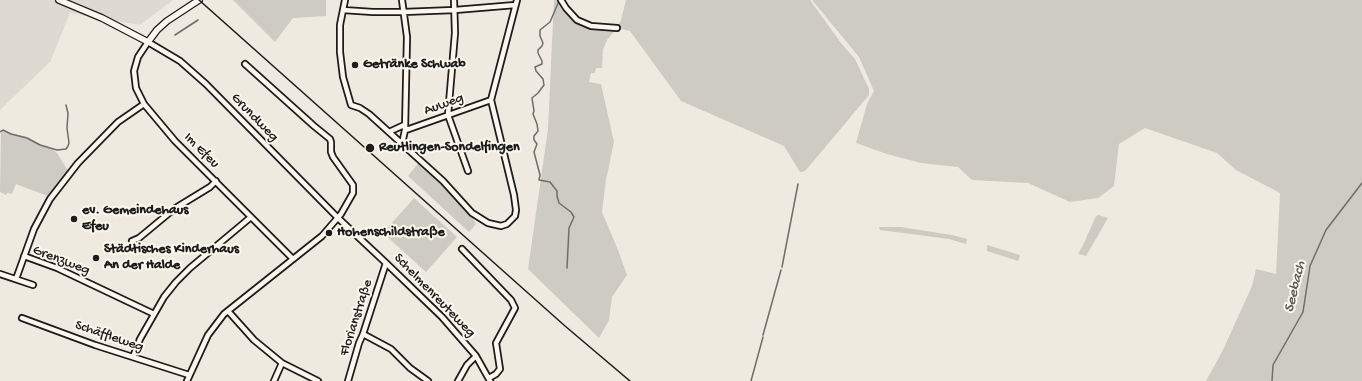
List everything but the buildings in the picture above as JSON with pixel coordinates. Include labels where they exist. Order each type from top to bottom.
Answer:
[{"type":"street","points":[[58,0],[102,18],[148,42],[157,30],[167,21],[199,0]]},
{"type":"street","points":[[345,0],[340,25],[342,67],[345,87],[351,105],[365,111],[389,132],[443,181],[472,213],[488,223],[501,226],[507,224],[515,216],[516,210],[514,194],[491,100],[517,0]]},
{"type":"street","points":[[402,0],[407,37],[405,127],[402,144]]},
{"type":"street","points":[[454,0],[454,34],[448,115],[468,171]]},
{"type":"street","points":[[561,0],[576,20],[591,26],[617,28]]},
{"type":"street","points":[[343,10],[403,12],[455,10],[515,5]]},
{"type":"street","name":"Im Efeu","points":[[148,42],[138,57],[134,71],[136,88],[144,104],[168,134],[293,259]]},
{"type":"street","name":"Grundweg","points":[[148,42],[180,61],[206,84],[338,218]]},
{"type":"street","points":[[187,381],[208,335],[228,311],[314,243],[338,218],[353,193],[353,185],[333,157],[330,138],[314,126],[245,64]]},
{"type":"street","name":"Auweg","points":[[389,132],[405,127],[409,129],[491,100]]},
{"type":"street","points":[[24,256],[34,230],[50,199],[78,163],[118,122],[144,104]]},
{"type":"street","points":[[132,241],[139,238],[174,210],[216,182]]},
{"type":"street","points":[[133,357],[140,339],[154,314],[164,297],[176,282],[190,268],[251,217]]},
{"type":"street","name":"Schelmenreuteweg","points":[[338,218],[386,262],[442,317],[476,356],[490,380],[500,369],[496,343],[515,308],[511,300],[462,249]]},
{"type":"street","name":"Grenzweg","points":[[16,280],[24,256],[57,268],[154,314]]},
{"type":"street","name":"Florianstraße","points":[[348,381],[386,262]]},
{"type":"street","points":[[0,274],[33,285]]},
{"type":"street","points":[[228,311],[254,340],[282,363],[318,381]]},
{"type":"street","name":"Schäffleweg","points":[[22,318],[95,345],[189,375]]},
{"type":"street","points":[[363,334],[391,349],[410,368],[428,381]]},
{"type":"street","points":[[458,381],[467,365],[476,356]]},
{"type":"street","points":[[274,381],[282,363]]},
{"type":"shaded area","points":[[0,0],[173,0],[140,25],[70,13],[50,62],[0,110]]},
{"type":"shaded area","points":[[233,0],[326,0],[326,16],[293,18],[275,42]]},
{"type":"shaded area","points":[[554,0],[564,0],[576,17],[588,23],[617,28],[607,40],[603,50],[602,68],[596,68],[595,73],[591,73],[589,82],[601,84],[614,142],[606,180],[602,212],[627,275],[612,297],[609,320],[599,338],[528,269],[548,129]]},
{"type":"shaded area","points":[[626,0],[810,0],[841,43],[855,59],[869,89],[869,95],[806,170],[800,172],[784,146],[681,101],[630,31],[617,28],[621,20]]},
{"type":"shaded area","points":[[812,0],[1362,0],[1362,381],[1206,381],[1223,350],[1252,286],[1256,269],[1276,274],[1280,193],[1236,170],[1217,153],[1145,128],[1119,144],[1114,186],[1098,198],[1070,202],[1028,183],[972,180],[958,167],[921,163],[887,154],[856,143],[867,104],[874,91],[859,57]]},
{"type":"shaded area","points":[[1,130],[27,137],[49,147],[57,153],[70,174],[53,198],[16,184],[12,194],[7,193],[6,195],[0,192]]},
{"type":"shaded area","points":[[420,161],[470,214],[476,224],[469,232],[408,176]]},
{"type":"shaded area","points":[[414,198],[457,237],[426,272],[383,233]]},
{"type":"shaded area","points":[[1099,215],[1108,218],[1086,256],[1078,254],[1096,216]]},
{"type":"shaded area","points":[[879,227],[901,227],[952,235],[967,239],[966,244],[949,239],[880,230]]},
{"type":"shaded area","points":[[987,245],[1020,255],[1018,261],[987,251]]},
{"type":"waterway","points":[[559,1],[550,22],[540,30],[540,36],[543,43],[538,50],[538,53],[542,64],[535,67],[536,71],[543,79],[544,85],[532,98],[533,114],[538,131],[534,136],[534,140],[537,144],[534,152],[540,175],[539,180],[550,182],[557,191],[559,203],[571,212],[574,217],[569,228],[567,268]]},
{"type":"waterway","points":[[175,35],[198,20]]},
{"type":"waterway","points":[[0,132],[3,130],[11,134],[27,138],[40,145],[57,150],[66,149],[69,143],[67,128],[68,113],[66,105]]},
{"type":"waterway","name":"Seebach","points":[[1272,381],[1273,365],[1303,312],[1310,266],[1326,230],[1362,183]]},
{"type":"waterway","points":[[782,267],[798,184]]},
{"type":"waterway","points":[[763,335],[781,270]]},
{"type":"waterway","points":[[751,381],[763,337]]},
{"type":"railway","points":[[199,0],[565,326],[630,381]]},
{"type":"place","name":"Getränke Schwab","points":[[355,65]]},
{"type":"place","name":"Reutlingen-Sondelfingen","points":[[370,148]]},
{"type":"place","name":"ev. Gemeindehaus Efeu","points":[[74,219]]},
{"type":"place","name":"Hohenschildstraße","points":[[329,233]]},
{"type":"place","name":"Städtisches Kinderhaus An der Halde","points":[[96,258]]}]
